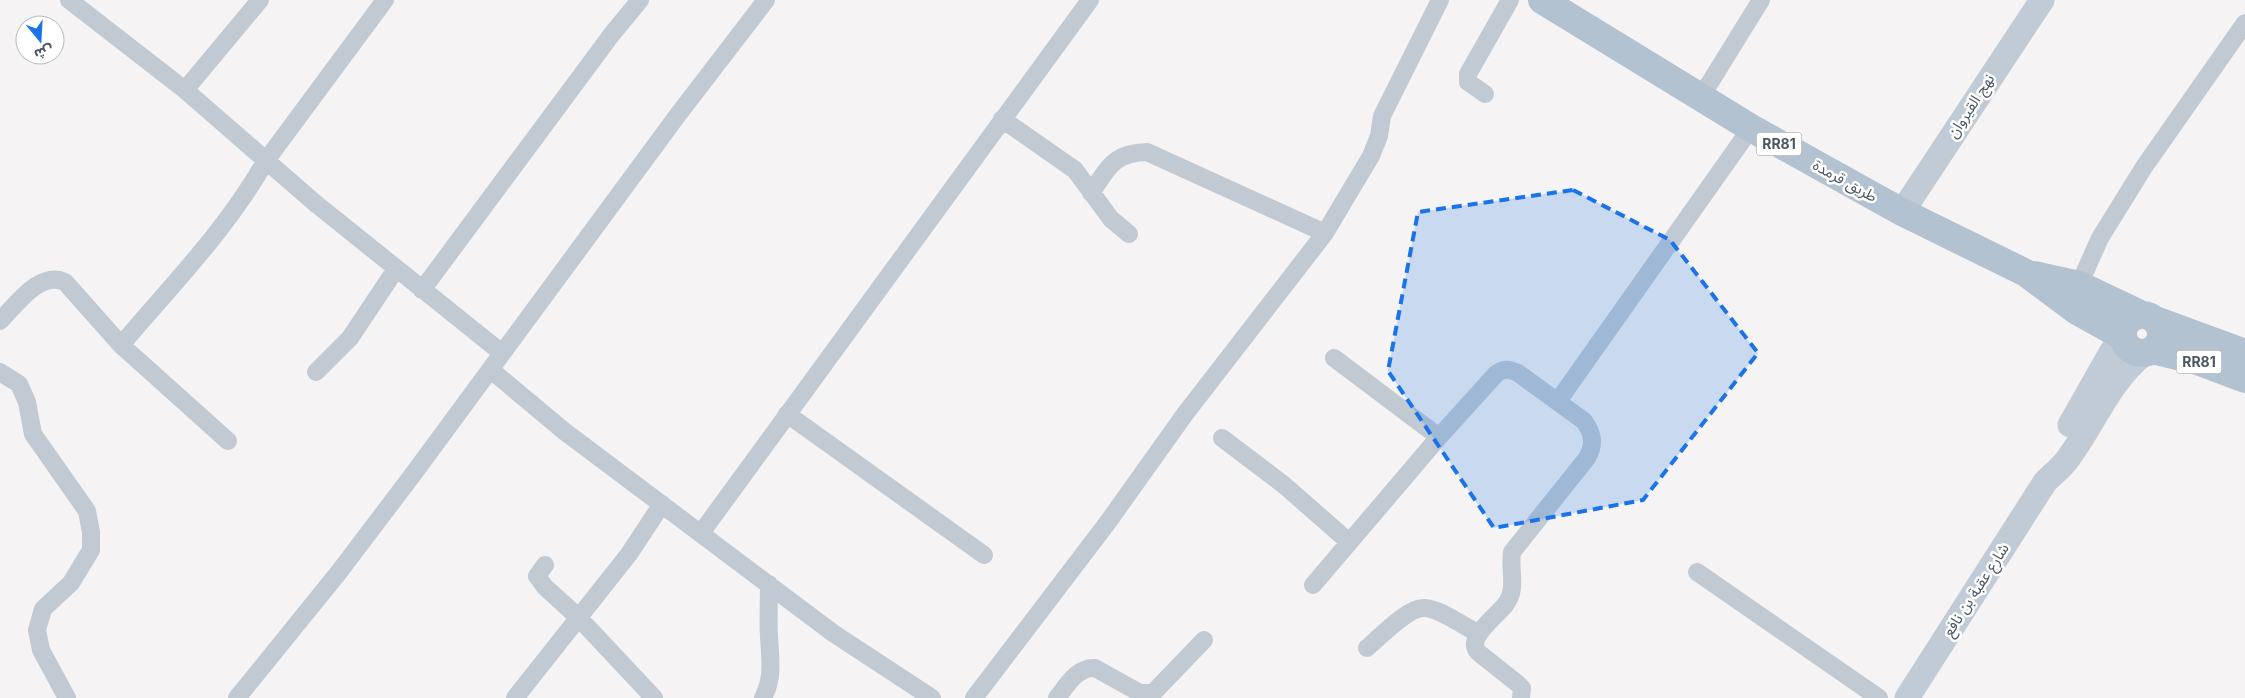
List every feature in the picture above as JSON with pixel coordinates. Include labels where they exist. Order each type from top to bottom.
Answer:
[{"type":"main road","name":"نهج القيروان","points":[[1902,212],[2042,0]]},
{"type":"main road","name":"طريق قرمدة","points":[[1559,4],[1751,128],[1902,212],[2078,298],[2148,317],[2245,353]]},
{"type":"main road","name":"طريق قرمدة","points":[[2078,298],[2122,337],[2126,345],[2132,350],[2197,361],[2245,379]]},
{"type":"main road","points":[[2078,298],[2098,333],[2104,365]]},
{"type":"main road","points":[[2122,337],[2127,321],[2148,317]]},
{"type":"main road","name":"RR81","points":[[2148,317],[2161,329],[2161,337],[2158,345],[2148,352]]},
{"type":"main road","name":"شارع عقبة بن نافع","points":[[2045,482],[2054,454],[2122,337]]},
{"type":"main road","name":"شارع عقبة بن نافع","points":[[1907,698],[2045,482],[2066,462],[2109,393],[2128,367],[2148,352]]},
{"type":"street","points":[[69,0],[185,90],[265,162],[502,353]]},
{"type":"street","points":[[185,90],[260,0]]},
{"type":"street","points":[[121,345],[221,228],[250,188],[265,162],[385,0]]},
{"type":"street","points":[[422,290],[612,34],[640,0]]},
{"type":"street","points":[[237,698],[339,572],[491,370],[677,116],[766,0]]},
{"type":"street","points":[[702,533],[1002,118],[1090,0]]},
{"type":"street","points":[[974,698],[1108,522],[1185,414],[1326,233],[1371,156],[1379,136],[1382,116],[1440,0]]},
{"type":"street","points":[[1485,94],[1468,82],[1468,74],[1510,0]]},
{"type":"street","points":[[1701,96],[1761,0]]},
{"type":"street","points":[[2078,298],[2100,238],[2144,167],[2245,23]]},
{"type":"street","points":[[1002,118],[1065,162],[1083,179],[1111,219],[1129,234]]},
{"type":"street","points":[[1558,400],[1751,128]]},
{"type":"street","points":[[1091,193],[1113,161],[1130,152],[1147,152],[1326,233]]},
{"type":"street","points":[[316,372],[350,338],[396,269]]},
{"type":"street","points":[[0,321],[39,284],[49,279],[58,279],[73,290],[121,345],[228,441]]},
{"type":"street","points":[[1334,358],[1439,437]]},
{"type":"street","points":[[1313,585],[1439,437],[1502,370],[1509,369],[1518,373],[1558,400],[1584,421],[1590,430],[1593,448],[1512,552],[1510,562],[1513,588],[1511,595],[1506,605],[1479,634],[1474,645],[1474,649],[1522,688],[1521,698]]},
{"type":"street","points":[[491,370],[564,431],[833,633],[932,698]]},
{"type":"street","points":[[0,372],[19,384],[27,402],[33,434],[87,512],[91,532],[90,550],[71,583],[43,609],[37,630],[41,650],[66,698]]},
{"type":"street","points":[[787,414],[984,555]]},
{"type":"street","points":[[1222,438],[1284,486],[1349,542]]},
{"type":"street","points":[[515,698],[629,554],[662,504]]},
{"type":"street","points":[[545,565],[537,576],[545,587],[578,618],[654,698]]},
{"type":"street","points":[[1697,572],[1879,698]]},
{"type":"street","points":[[763,698],[770,681],[772,665],[769,635],[769,584]]},
{"type":"street","points":[[1366,648],[1410,612],[1424,608],[1433,609],[1479,634]]},
{"type":"street","points":[[1057,698],[1079,672],[1087,668],[1094,668],[1140,693],[1153,693],[1204,640]]},
{"type":"highlighted area","points":[[1573,190],[1670,240],[1758,353],[1643,500],[1494,528],[1388,371],[1418,212]]}]
